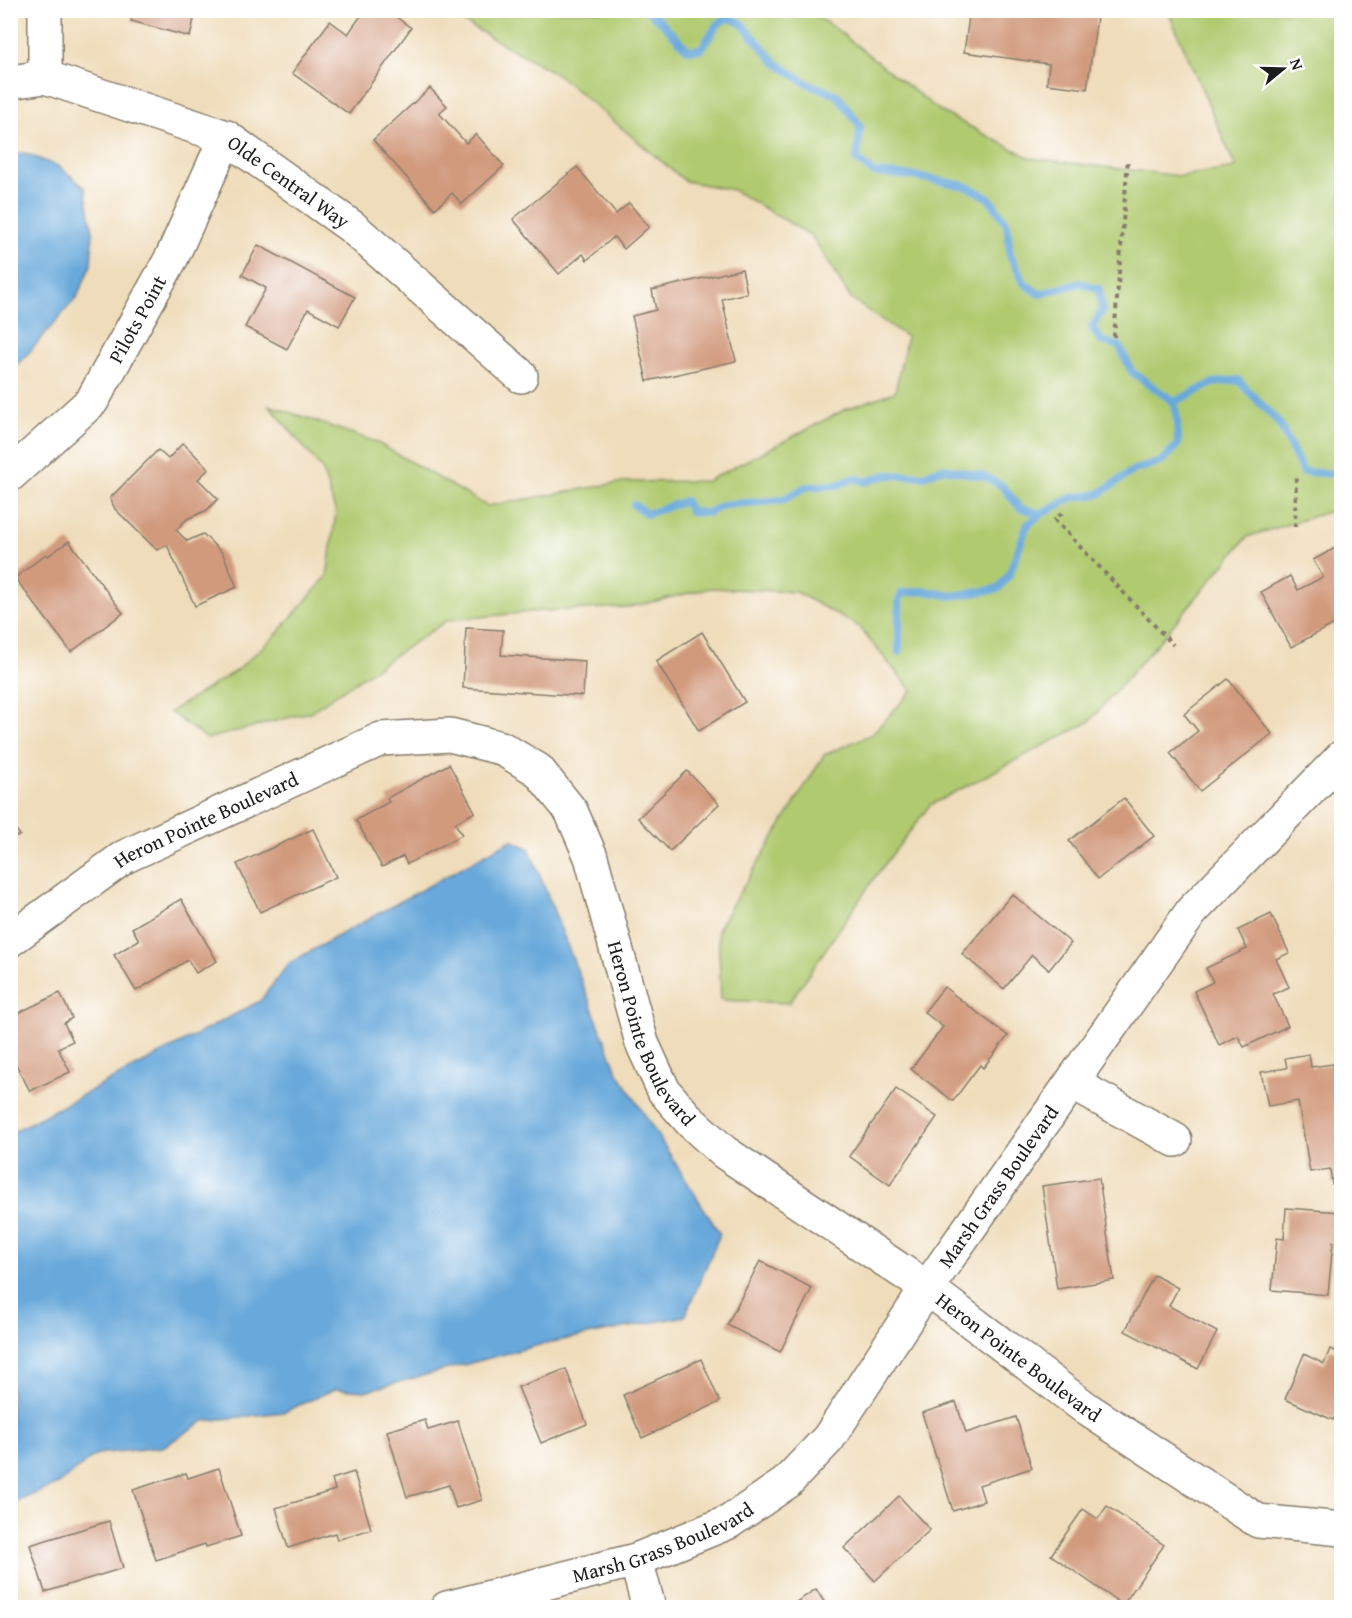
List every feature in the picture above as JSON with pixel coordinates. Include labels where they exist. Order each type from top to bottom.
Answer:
[{"type":"street","points":[[45,10],[45,77]]},
{"type":"street","name":"Olde Central Way","points":[[10,82],[45,77],[226,137],[352,227],[522,376]]},
{"type":"street","name":"Pilots Point","points":[[10,475],[93,401],[172,257],[226,137]]},
{"type":"street","name":"Heron Pointe Boulevard","points":[[10,940],[124,857],[381,739],[450,735],[501,748],[538,770],[571,811],[591,857],[642,1043],[664,1091],[691,1122],[724,1152],[927,1288],[1087,1409],[1258,1521],[1341,1528]]},
{"type":"street","name":"Marsh Grass Boulevard","points":[[447,1608],[636,1560],[729,1522],[786,1484],[828,1439],[927,1288],[1192,911],[1341,757]]},
{"type":"street","points":[[1072,1083],[1175,1140]]},
{"type":"street","points":[[636,1560],[649,1608]]},
{"type":"path","points":[[1114,337],[1128,158]]},
{"type":"path","points":[[1295,527],[1296,477]]},
{"type":"path","points":[[1062,513],[1055,520],[1173,645]]},
{"type":"green space","points":[[444,11],[809,11],[836,29],[940,111],[1030,158],[1180,176],[1236,168],[1168,11],[1326,11],[1342,17],[1341,508],[1247,537],[1089,722],[930,805],[875,877],[789,1003],[721,1000],[718,928],[824,755],[872,734],[912,691],[858,626],[796,592],[711,588],[630,607],[542,611],[448,620],[310,712],[207,739],[170,712],[237,670],[276,635],[327,576],[336,513],[322,469],[269,405],[376,442],[487,506],[623,482],[707,481],[846,409],[895,392],[907,337],[851,299],[812,236],[733,190],[685,181],[557,74]]},
{"type":"water","points":[[24,153],[60,167],[85,188],[93,232],[91,265],[77,297],[24,358],[11,369],[11,154]]},
{"type":"water","points":[[511,840],[529,848],[617,1071],[720,1234],[685,1316],[547,1343],[365,1391],[335,1389],[284,1412],[204,1421],[163,1447],[97,1454],[58,1484],[11,1504],[11,1133],[260,1001],[289,963]]},
{"type":"building","points":[[134,10],[196,10],[190,37],[131,21]]},
{"type":"building","points":[[365,10],[387,10],[411,28],[349,114],[292,73],[330,21],[348,34]]},
{"type":"building","points":[[970,10],[1030,10],[1051,14],[1052,10],[1098,10],[1087,89],[1047,84],[1049,64],[964,52]]},
{"type":"building","points":[[430,88],[447,106],[439,113],[466,143],[476,134],[504,166],[462,204],[452,193],[435,209],[373,140]]},
{"type":"building","points":[[577,167],[616,214],[629,203],[649,227],[624,249],[614,237],[587,260],[583,254],[559,274],[513,219]]},
{"type":"building","points":[[258,245],[355,297],[339,326],[308,309],[287,349],[245,327],[266,288],[242,275]]},
{"type":"building","points":[[742,269],[747,293],[722,299],[736,361],[647,381],[632,316],[656,310],[652,290]]},
{"type":"building","points":[[183,443],[209,469],[198,479],[218,499],[207,510],[187,519],[176,530],[187,541],[203,534],[223,554],[237,587],[195,606],[167,545],[157,550],[115,509],[110,498],[158,450],[168,459]]},
{"type":"building","points":[[69,541],[123,613],[71,652],[15,578],[46,554],[48,556]]},
{"type":"building","points":[[1337,547],[1342,556],[1342,620],[1291,647],[1261,592],[1290,576],[1298,590],[1323,577],[1313,560]]},
{"type":"building","points":[[466,628],[503,630],[501,655],[585,661],[583,696],[463,688]]},
{"type":"building","points":[[702,632],[745,702],[699,731],[656,661]]},
{"type":"building","points":[[1228,679],[1272,734],[1200,791],[1170,753],[1198,731],[1184,714]]},
{"type":"building","points":[[449,764],[475,812],[455,823],[462,835],[407,864],[403,856],[382,867],[356,820],[389,802],[387,798]]},
{"type":"building","points":[[687,771],[719,804],[670,851],[638,818]]},
{"type":"building","points":[[1124,798],[1154,836],[1098,879],[1069,841]]},
{"type":"building","points":[[10,822],[20,835],[10,841]]},
{"type":"building","points":[[313,829],[336,877],[260,912],[237,864]]},
{"type":"building","points":[[1012,894],[1071,943],[1049,970],[1032,955],[1004,989],[962,954]]},
{"type":"building","points":[[181,899],[217,961],[196,973],[188,960],[136,991],[114,955],[139,940],[132,928]]},
{"type":"building","points":[[1271,914],[1289,953],[1276,959],[1289,987],[1273,994],[1288,1026],[1244,1047],[1238,1036],[1219,1045],[1194,991],[1213,982],[1206,968],[1247,949],[1238,930]]},
{"type":"building","points":[[944,987],[1008,1036],[983,1068],[980,1065],[953,1101],[911,1069],[943,1027],[924,1012]]},
{"type":"building","points":[[60,993],[72,1018],[64,1023],[73,1041],[58,1048],[70,1072],[30,1091],[10,1053],[10,1027],[16,1024],[12,1016]]},
{"type":"building","points":[[1309,1054],[1311,1067],[1333,1064],[1342,1107],[1342,1183],[1332,1184],[1330,1169],[1310,1172],[1298,1101],[1268,1106],[1261,1072],[1287,1068],[1285,1058]]},
{"type":"building","points":[[896,1089],[937,1117],[890,1185],[849,1156]]},
{"type":"building","points":[[1099,1178],[1114,1280],[1057,1289],[1042,1186]]},
{"type":"building","points":[[1286,1208],[1342,1212],[1342,1243],[1333,1242],[1328,1295],[1272,1290],[1277,1238],[1284,1239]]},
{"type":"building","points":[[760,1261],[812,1288],[780,1352],[727,1325]]},
{"type":"building","points":[[1154,1275],[1178,1288],[1169,1306],[1217,1332],[1198,1369],[1125,1331]]},
{"type":"building","points":[[1330,1349],[1342,1354],[1342,1402],[1333,1420],[1285,1399],[1304,1354],[1324,1364]]},
{"type":"building","points":[[701,1359],[720,1402],[642,1438],[623,1395]]},
{"type":"building","points":[[566,1369],[587,1424],[541,1443],[518,1387]]},
{"type":"building","points":[[956,1402],[966,1433],[1016,1417],[1032,1468],[979,1485],[984,1501],[953,1511],[922,1413]]},
{"type":"building","points":[[425,1420],[428,1430],[458,1421],[482,1500],[456,1508],[449,1485],[407,1497],[387,1431]]},
{"type":"building","points":[[219,1468],[241,1536],[206,1547],[205,1544],[156,1560],[133,1490],[186,1473],[188,1478]]},
{"type":"building","points":[[354,1472],[371,1529],[337,1540],[335,1533],[288,1548],[276,1508],[335,1490],[332,1479]]},
{"type":"building","points":[[899,1496],[930,1530],[875,1581],[844,1548]]},
{"type":"building","points":[[1107,1506],[1164,1545],[1123,1605],[1051,1555],[1083,1509],[1098,1519]]},
{"type":"building","points":[[109,1521],[123,1568],[45,1592],[30,1545]]},
{"type":"building","points":[[816,1589],[828,1608],[787,1608]]},
{"type":"waterway","points":[[647,10],[688,50],[701,49],[717,25],[727,17],[741,23],[776,63],[806,83],[837,95],[860,126],[857,160],[874,173],[912,176],[966,186],[989,198],[1007,224],[1010,255],[1024,283],[1039,294],[1080,283],[1099,289],[1102,311],[1092,327],[1101,341],[1119,346],[1132,372],[1174,402],[1213,383],[1238,380],[1279,423],[1303,472],[1338,474],[1342,471]]},
{"type":"waterway","points":[[634,505],[647,514],[685,501],[691,512],[708,513],[723,505],[783,500],[806,487],[837,485],[856,478],[865,482],[886,475],[924,476],[943,468],[986,477],[1002,486],[1020,508],[1041,514],[1071,498],[1099,494],[1134,470],[1161,462],[1178,444],[1174,402]]},
{"type":"waterway","points":[[899,652],[899,601],[902,593],[925,591],[952,596],[998,589],[1009,575],[1027,525],[1041,514]]}]
